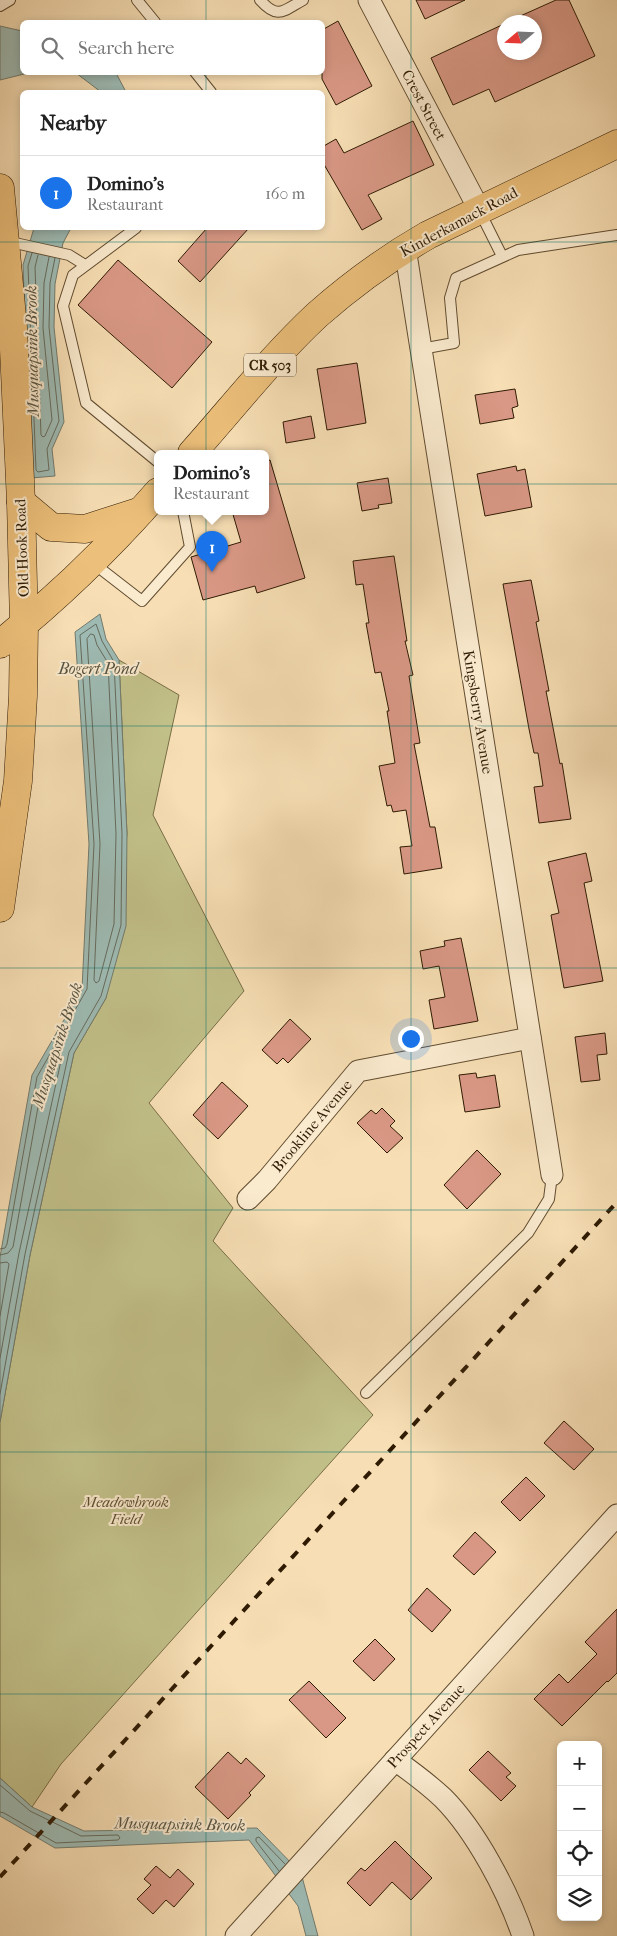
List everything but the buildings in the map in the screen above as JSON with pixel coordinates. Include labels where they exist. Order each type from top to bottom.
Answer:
[{"type":"main road","name":"Kinderkamack Road","points":[[195,450],[316,316],[354,284],[405,248],[479,209],[617,144]]},
{"type":"main road","name":"Old Hook Road","points":[[0,188],[12,242],[6,332],[21,502],[24,625],[23,696],[18,781],[0,908]]},
{"type":"main road","points":[[21,502],[51,527],[85,529],[150,501]]},
{"type":"main road","points":[[0,644],[24,625],[92,562],[150,501]]},
{"type":"main road","points":[[0,746],[18,781]]},
{"type":"street","name":"Crest Street","points":[[369,0],[479,209]]},
{"type":"street","name":"Kingsberry Avenue","points":[[405,248],[552,1175]]},
{"type":"street","name":"Brookline Avenue","points":[[248,1199],[267,1180],[358,1070],[530,1038]]},
{"type":"street","name":"Prospect Avenue","points":[[236,1936],[617,1516]]},
{"type":"street","points":[[395,1760],[419,1776],[444,1800],[468,1829],[497,1875],[517,1917],[523,1936]]},
{"type":"lane","points":[[0,6],[10,0]]},
{"type":"lane","points":[[137,0],[153,20]]},
{"type":"lane","points":[[260,0],[270,11],[278,13],[303,0]]},
{"type":"lane","points":[[197,75],[209,90]]},
{"type":"lane","points":[[479,209],[502,256]]},
{"type":"lane","points":[[133,230],[73,274],[63,306],[86,403],[154,459]]},
{"type":"lane","points":[[421,348],[454,343],[450,298],[456,278],[518,250],[617,235]]},
{"type":"lane","points":[[12,242],[69,255],[85,265]]},
{"type":"lane","points":[[92,562],[142,601],[190,547],[184,515]]},
{"type":"lane","points":[[366,1393],[528,1233],[549,1199],[552,1175]]},
{"type":"green space","name":"Meadowbrook Field","points":[[119,660],[179,695],[153,815],[244,991],[149,1103],[233,1208],[213,1241],[373,1415],[61,1764],[32,1807],[0,1778],[0,1422],[30,1255],[74,1053],[106,998],[127,834]]},
{"type":"water","points":[[0,26],[20,31],[20,75],[0,80]]},
{"type":"water","points":[[79,75],[117,75],[125,90],[98,90]]},
{"type":"water","name":"Musquapsink Brook","points":[[33,230],[70,230],[63,243],[55,284],[54,327],[64,422],[52,449],[55,476],[31,478],[23,265]]},
{"type":"water","name":"Bogert Pond","points":[[100,614],[106,639],[119,660],[127,834],[126,926],[106,998],[74,1053],[30,1255],[0,1422],[0,1257],[32,1075],[82,989],[89,844],[75,632]]},
{"type":"water","points":[[0,1778],[32,1807],[84,1831],[257,1828],[301,1873],[318,1936],[306,1936],[298,1906],[249,1840],[55,1848],[0,1816]]},
{"type":"railway","points":[[0,1877],[617,1202]]},
{"type":"place","name":"Domino's","points":[[212,572]]}]
